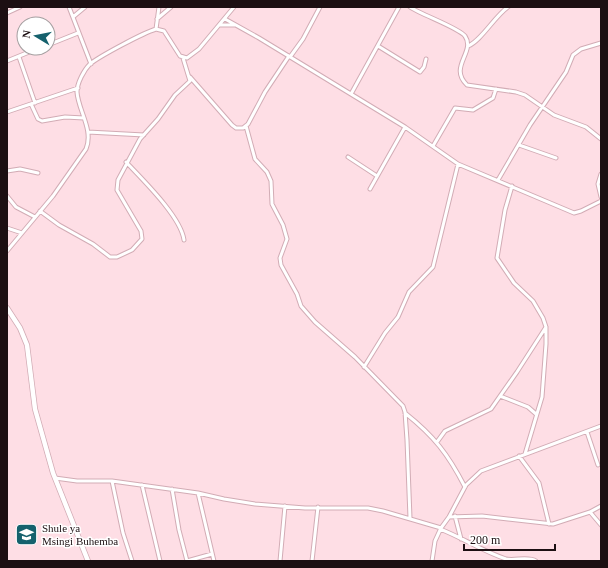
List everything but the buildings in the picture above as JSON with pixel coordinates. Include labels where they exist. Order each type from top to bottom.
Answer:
[{"type":"main road","points":[[7,308],[20,328],[27,345],[35,409],[55,478],[88,561]]},
{"type":"street","points":[[7,13],[14,8],[20,7]]},
{"type":"street","points":[[69,7],[91,64]]},
{"type":"street","points":[[73,17],[85,7]]},
{"type":"street","points":[[156,29],[159,7]]},
{"type":"street","points":[[157,19],[171,7]]},
{"type":"street","points":[[183,58],[194,54],[234,7]]},
{"type":"street","points":[[7,251],[40,211],[86,149],[88,132],[78,88],[83,75],[91,64],[156,29],[164,31],[183,58],[190,77],[232,125],[239,129],[246,126],[276,74],[303,39],[320,7]]},
{"type":"street","points":[[351,94],[399,7]]},
{"type":"street","points":[[410,7],[431,19],[460,32],[465,36],[468,46],[461,63],[460,72],[462,80],[467,85],[525,95],[560,117],[586,127],[601,140]]},
{"type":"street","points":[[468,46],[474,44],[487,27],[508,7]]},
{"type":"street","points":[[225,19],[290,56],[405,127],[458,164],[574,213],[601,201]]},
{"type":"street","points":[[220,25],[234,25]]},
{"type":"street","points":[[56,42],[78,33]]},
{"type":"street","points":[[498,180],[566,72],[573,55],[581,49],[601,43]]},
{"type":"street","points":[[378,46],[420,72],[424,67],[426,59]]},
{"type":"street","points":[[7,61],[19,56],[35,103]]},
{"type":"street","points":[[40,211],[59,225],[93,244],[110,257],[117,257],[132,250],[139,244],[142,236],[117,190],[118,180],[126,162],[144,135],[158,119],[175,95],[190,82],[190,77]]},
{"type":"street","points":[[7,112],[78,88]]},
{"type":"street","points":[[433,146],[455,108],[473,110],[492,99],[496,89]]},
{"type":"street","points":[[31,104],[42,121],[71,116],[84,118]]},
{"type":"street","points":[[246,126],[255,159],[267,172],[270,181],[272,204],[283,225],[287,239],[280,258],[283,270],[306,313],[364,366],[385,389],[399,400],[405,413],[410,518]]},
{"type":"street","points":[[370,189],[391,155],[405,127]]},
{"type":"street","points":[[88,132],[144,135]]},
{"type":"street","points":[[519,145],[556,158]]},
{"type":"street","points":[[348,157],[377,176]]},
{"type":"street","points":[[126,162],[175,218],[183,231],[184,240]]},
{"type":"street","points":[[364,366],[385,333],[398,317],[409,292],[433,267],[458,164]]},
{"type":"street","points":[[7,171],[20,169],[38,173]]},
{"type":"street","points":[[601,174],[598,184],[601,197]]},
{"type":"street","points":[[512,186],[505,210],[497,258],[514,283],[533,301],[546,327],[542,397],[525,454]]},
{"type":"street","points":[[7,196],[16,207],[35,217]]},
{"type":"street","points":[[7,228],[22,233]]},
{"type":"street","points":[[437,442],[445,431],[490,409],[546,327]]},
{"type":"street","points":[[500,396],[528,407],[536,414]]},
{"type":"street","points":[[405,413],[437,442],[453,464],[465,487]]},
{"type":"street","points":[[432,561],[435,541],[441,529],[450,517],[465,487],[481,471],[601,426]]},
{"type":"street","points":[[587,432],[598,465]]},
{"type":"street","points":[[519,456],[539,483],[549,524]]},
{"type":"street","points":[[55,478],[77,481],[112,481],[198,493],[231,501],[285,506],[368,508],[410,518],[441,529],[484,551],[508,559],[536,561]]},
{"type":"street","points":[[112,481],[123,533],[132,561]]},
{"type":"street","points":[[142,485],[160,561]]},
{"type":"street","points":[[172,490],[179,530],[187,561],[212,554]]},
{"type":"street","points":[[198,493],[214,561]]},
{"type":"street","points":[[280,561],[285,506]]},
{"type":"street","points":[[450,517],[482,516],[549,524],[590,512],[601,506]]},
{"type":"street","points":[[312,561],[318,507]]},
{"type":"street","points":[[590,512],[601,525]]},
{"type":"street","points":[[455,516],[461,539]]},
{"type":"place","name":"Shule ya Msingi Buhemba","points":[[27,534]]}]
